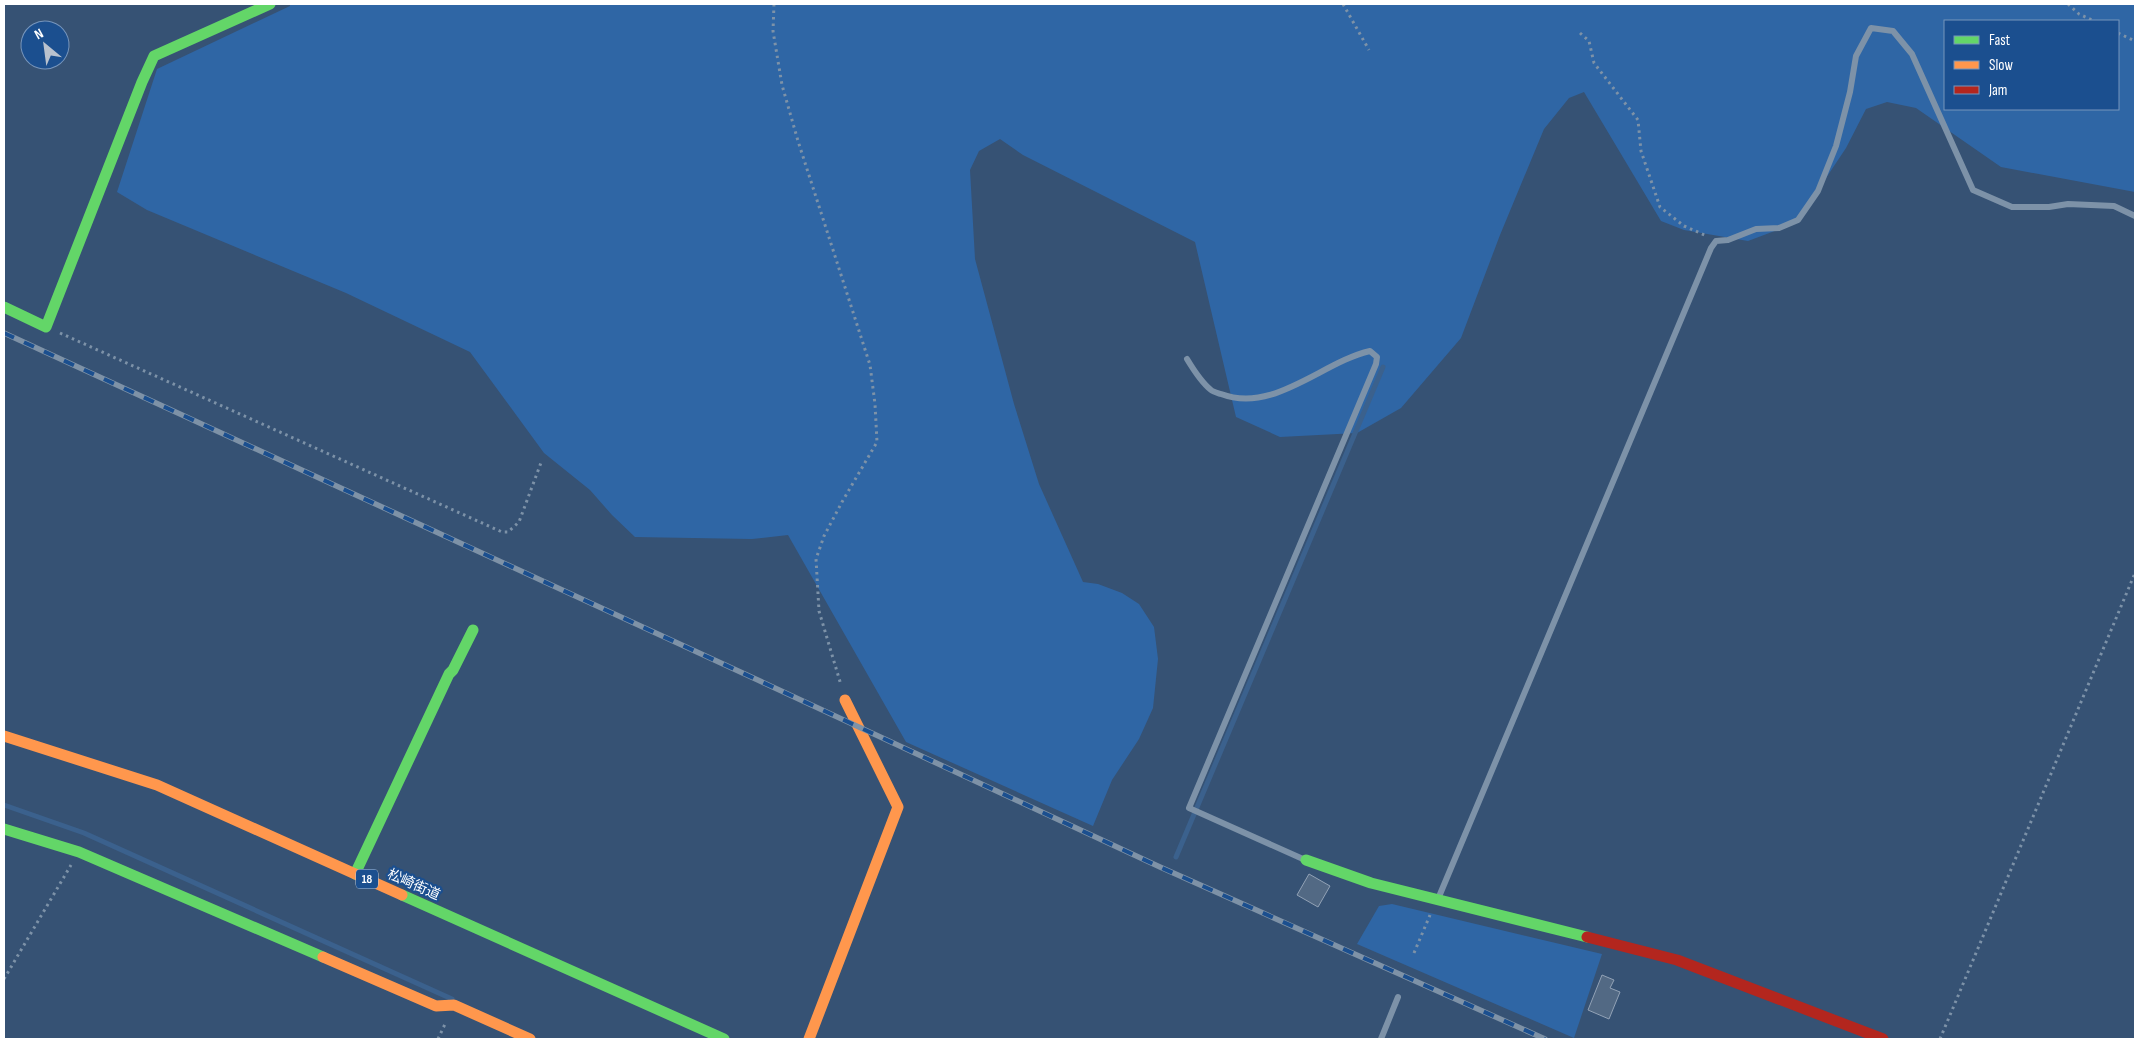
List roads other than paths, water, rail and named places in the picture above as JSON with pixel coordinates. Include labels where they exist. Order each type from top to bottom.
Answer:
[{"type":"street","points":[[4,307],[46,327],[142,82],[154,56],[270,4]]},
{"type":"street","points":[[355,874],[448,674],[453,670],[473,630]]},
{"type":"street","points":[[809,1039],[898,806],[845,700]]},
{"type":"street","name":"松崎街道","points":[[4,736],[157,785],[724,1039]]},
{"type":"street","points":[[4,829],[79,852],[436,1006],[454,1005],[530,1039]]},
{"type":"street","points":[[1306,860],[1364,881],[1437,901],[1677,960],[1883,1039]]},
{"type":"lane","points":[[1437,901],[1711,248],[1716,241],[1728,240],[1756,229],[1779,228],[1798,220],[1818,191],[1836,146],[1850,92],[1856,56],[1871,28],[1892,32],[1912,54],[1974,190],[2012,207],[2049,207],[2068,204],[2114,206],[2135,216]]},
{"type":"lane","points":[[1187,359],[1211,390],[1229,397],[1244,399],[1272,394],[1303,383],[1357,354],[1370,350],[1377,357],[1376,364],[1189,808],[1306,860]]},
{"type":"lane","points":[[1381,1039],[1398,997]]},
{"type":"waterway","points":[[1176,857],[1383,367]]},
{"type":"waterway","points":[[4,805],[84,833],[452,999]]},
{"type":"railway","points":[[4,333],[1160,867],[1545,1039]]}]
